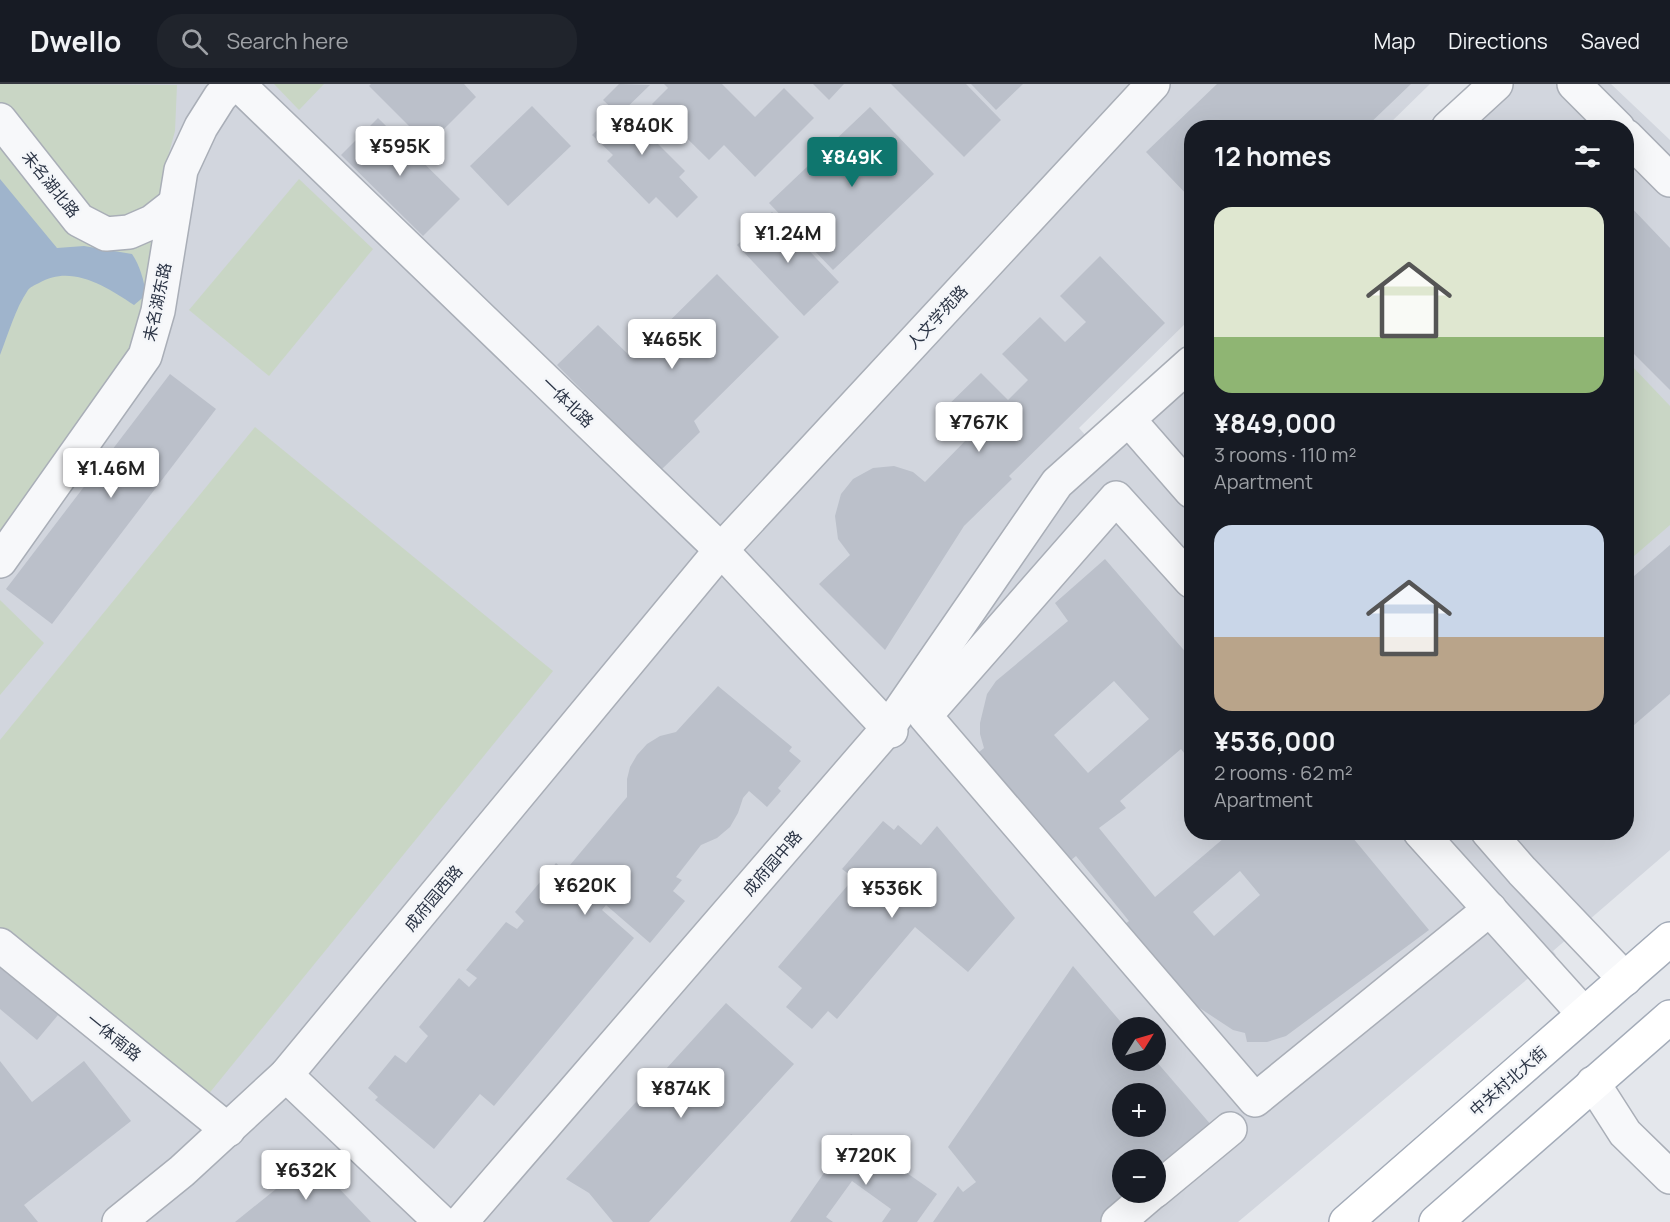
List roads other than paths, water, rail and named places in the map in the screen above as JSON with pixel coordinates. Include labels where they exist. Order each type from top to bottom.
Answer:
[{"type":"main road","name":"中关村北大街","points":[[1346,1222],[1670,939]]},
{"type":"main road","points":[[1436,1222],[1670,1017]]},
{"type":"street","name":"未名湖东路","points":[[0,561],[145,356],[158,311],[182,170],[201,127],[220,97],[232,84]]},
{"type":"street","name":"一体北路","points":[[238,84],[721,550],[890,730]]},
{"type":"street","name":"人文学苑路","points":[[721,550],[1153,84]]},
{"type":"street","points":[[1457,120],[1496,84]]},
{"type":"street","points":[[1574,84],[1610,120]]},
{"type":"street","name":"未名湖北路","points":[[0,120],[79,220],[106,234],[118,233]]},
{"type":"street","points":[[1634,144],[1670,180]]},
{"type":"street","points":[[118,233],[129,232],[152,222],[175,204]]},
{"type":"street","points":[[118,233],[165,267]]},
{"type":"street","name":"成府园中路","points":[[460,1222],[890,730],[1057,483],[1184,369]]},
{"type":"street","points":[[1129,420],[1184,482]]},
{"type":"street","points":[[1184,573],[1116,498],[925,716],[1255,1100],[1490,909]]},
{"type":"street","name":"成府园西路","points":[[119,1222],[182,1171],[286,1075],[721,550]]},
{"type":"street","points":[[1427,840],[1584,1014]]},
{"type":"street","points":[[1495,840],[1625,979]]},
{"type":"street","name":"一体南路","points":[[0,945],[228,1130]]},
{"type":"street","points":[[286,1075],[441,1222]]},
{"type":"street","points":[[1593,1083],[1625,1133],[1670,1177]]},
{"type":"street","points":[[1166,1182],[1230,1129]]},
{"type":"street","points":[[1118,1222],[1141,1203]]},
{"type":"water","points":[[0,179],[57,248],[84,246],[132,254],[141,273],[146,295],[134,305],[88,280],[64,276],[51,278],[34,285],[23,297],[0,355]]}]
